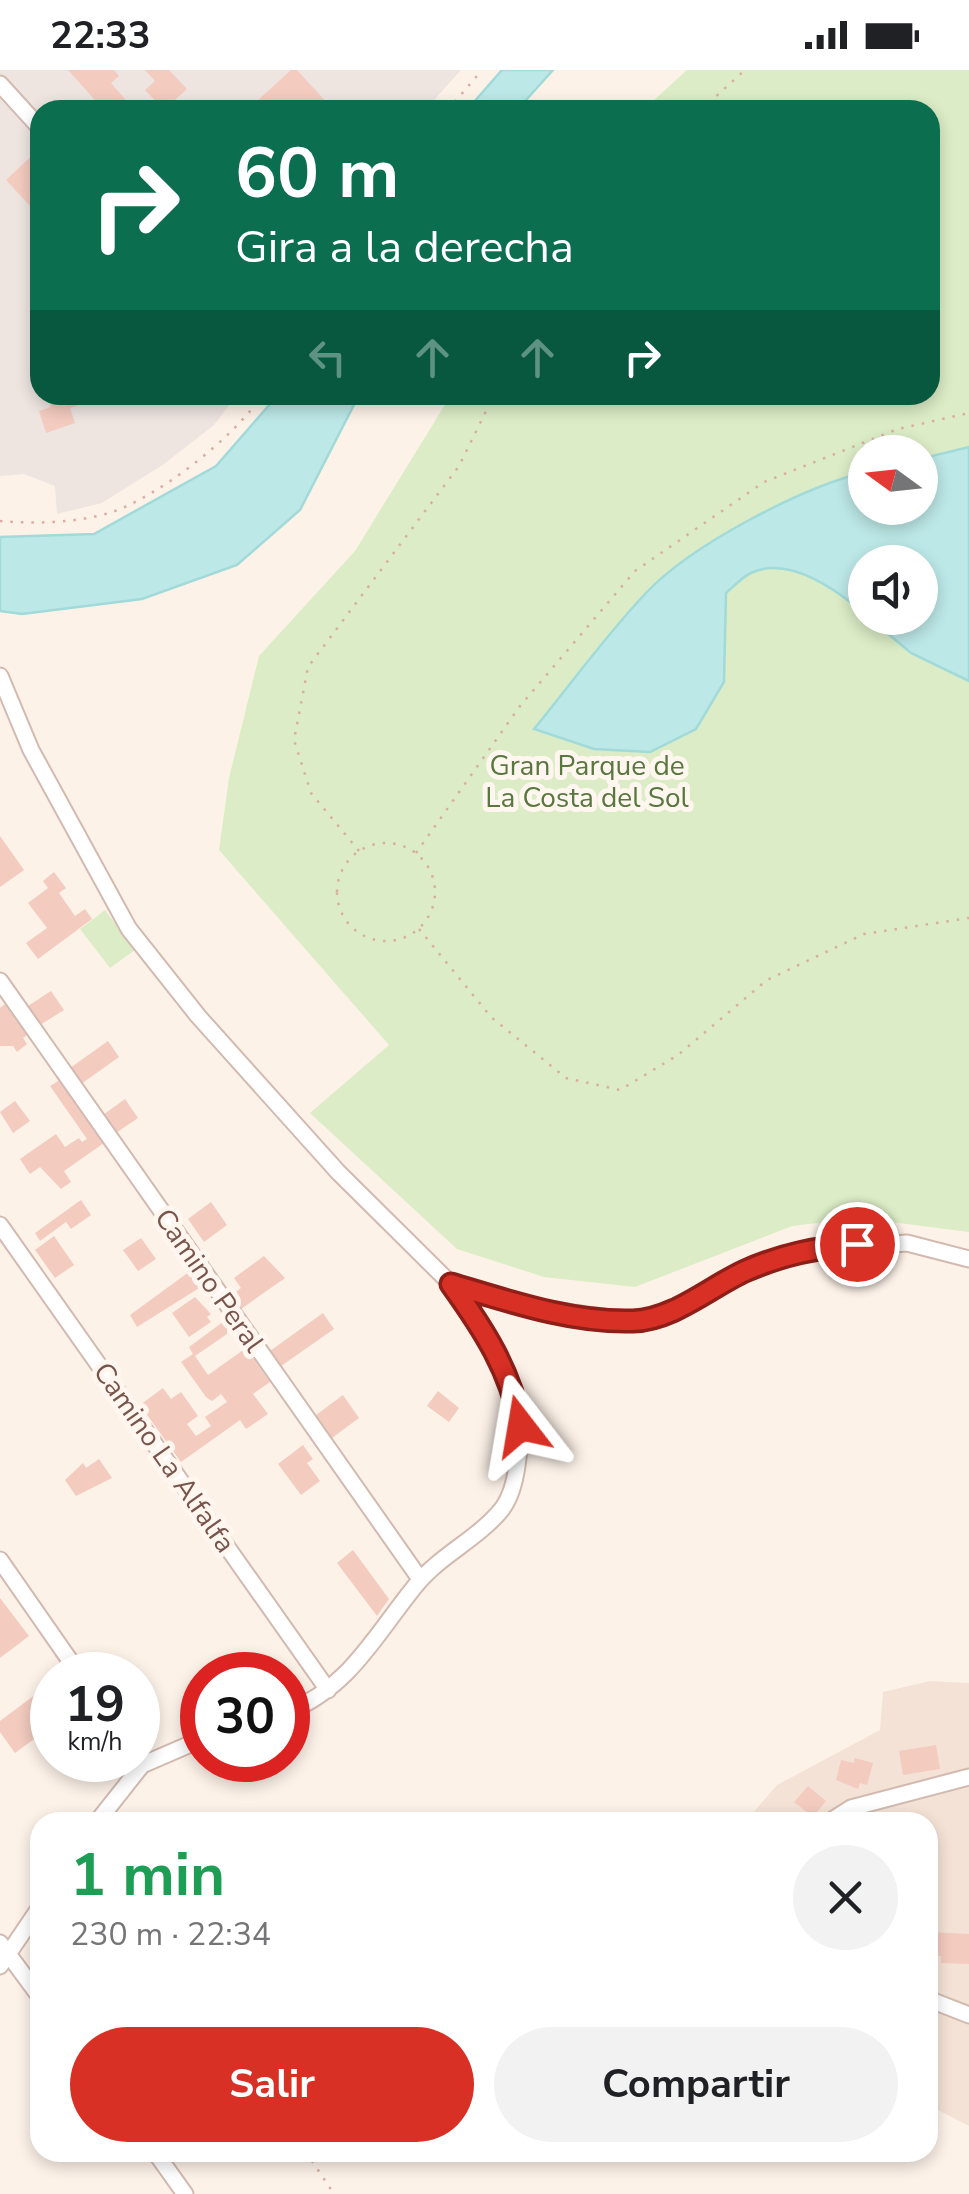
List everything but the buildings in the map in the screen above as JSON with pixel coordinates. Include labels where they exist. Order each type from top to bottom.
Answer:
[{"type":"street","points":[[0,84],[30,117]]},
{"type":"street","points":[[0,676],[30,750],[130,929],[198,1016],[338,1172],[451,1284],[491,1340],[505,1368],[518,1411],[520,1449],[505,1505],[420,1578],[354,1669],[310,1700]]},
{"type":"street","name":"Camino Peral","points":[[0,981],[420,1578]]},
{"type":"street","name":"Camino La Alfalfa","points":[[0,1225],[328,1690]]},
{"type":"street","points":[[451,1284],[524,1306],[636,1322],[687,1304],[743,1272],[795,1251],[907,1242],[969,1259]]},
{"type":"street","points":[[0,1560],[64,1652]]},
{"type":"street","points":[[845,1812],[969,1778]]},
{"type":"street","points":[[104,1812],[126,1782]]},
{"type":"street","points":[[30,1920],[3,1954],[30,1985]]},
{"type":"street","points":[[938,2003],[969,2015]]},
{"type":"street","points":[[162,2162],[186,2194]]},
{"type":"path","points":[[456,100],[482,70]]},
{"type":"path","points":[[712,100],[745,70]]},
{"type":"path","points":[[0,521],[73,521],[112,512],[209,451],[253,405]]},
{"type":"path","points":[[359,851],[311,793],[294,740],[308,667],[458,466],[489,405]]},
{"type":"path","points":[[416,853],[520,706],[635,571],[764,482],[898,428],[969,413]]},
{"type":"path","points":[[388,842],[416,853],[434,882],[430,915],[419,928],[388,941],[370,939],[345,920],[339,905],[340,875],[359,851],[388,842]]},
{"type":"path","points":[[419,928],[491,1017],[566,1078],[620,1090],[678,1055],[767,980],[864,934],[969,918]]},
{"type":"path","points":[[313,2162],[334,2194]]},
{"type":"shaded area","points":[[0,70],[461,70],[434,100],[30,100],[30,405],[229,405],[214,425],[164,464],[102,503],[57,514],[55,486],[24,474],[0,476]]},
{"type":"shaded area","points":[[930,1681],[969,1683],[969,2126],[938,2110],[938,1812],[754,1812],[777,1785],[880,1730],[883,1692]]},
{"type":"green space","name":"Gran Parque de La Costa del Sol","points":[[687,70],[969,70],[969,1232],[860,1218],[792,1226],[635,1287],[544,1277],[457,1249],[310,1113],[389,1045],[219,850],[229,778],[259,656],[355,551],[445,405],[940,405],[940,100],[654,100]]},
{"type":"green space","points":[[105,910],[135,950],[110,968],[80,929]]},
{"type":"water","points":[[502,70],[553,70],[526,100],[476,100]]},
{"type":"water","points":[[269,405],[354,405],[300,510],[237,565],[142,599],[22,614],[0,611],[0,537],[94,534],[216,466]]},
{"type":"water","points":[[969,447],[969,681],[911,653],[889,635],[938,635],[938,545],[848,545],[848,601],[812,578],[781,569],[748,575],[726,593],[724,682],[696,729],[650,752],[594,749],[534,729],[646,593],[690,556],[748,520],[848,477],[848,525],[938,525],[938,455]]},
{"type":"route","points":[[521,1426],[505,1368],[491,1340],[451,1284],[524,1306],[636,1322],[687,1304],[743,1272],[795,1251],[857,1244]]}]
